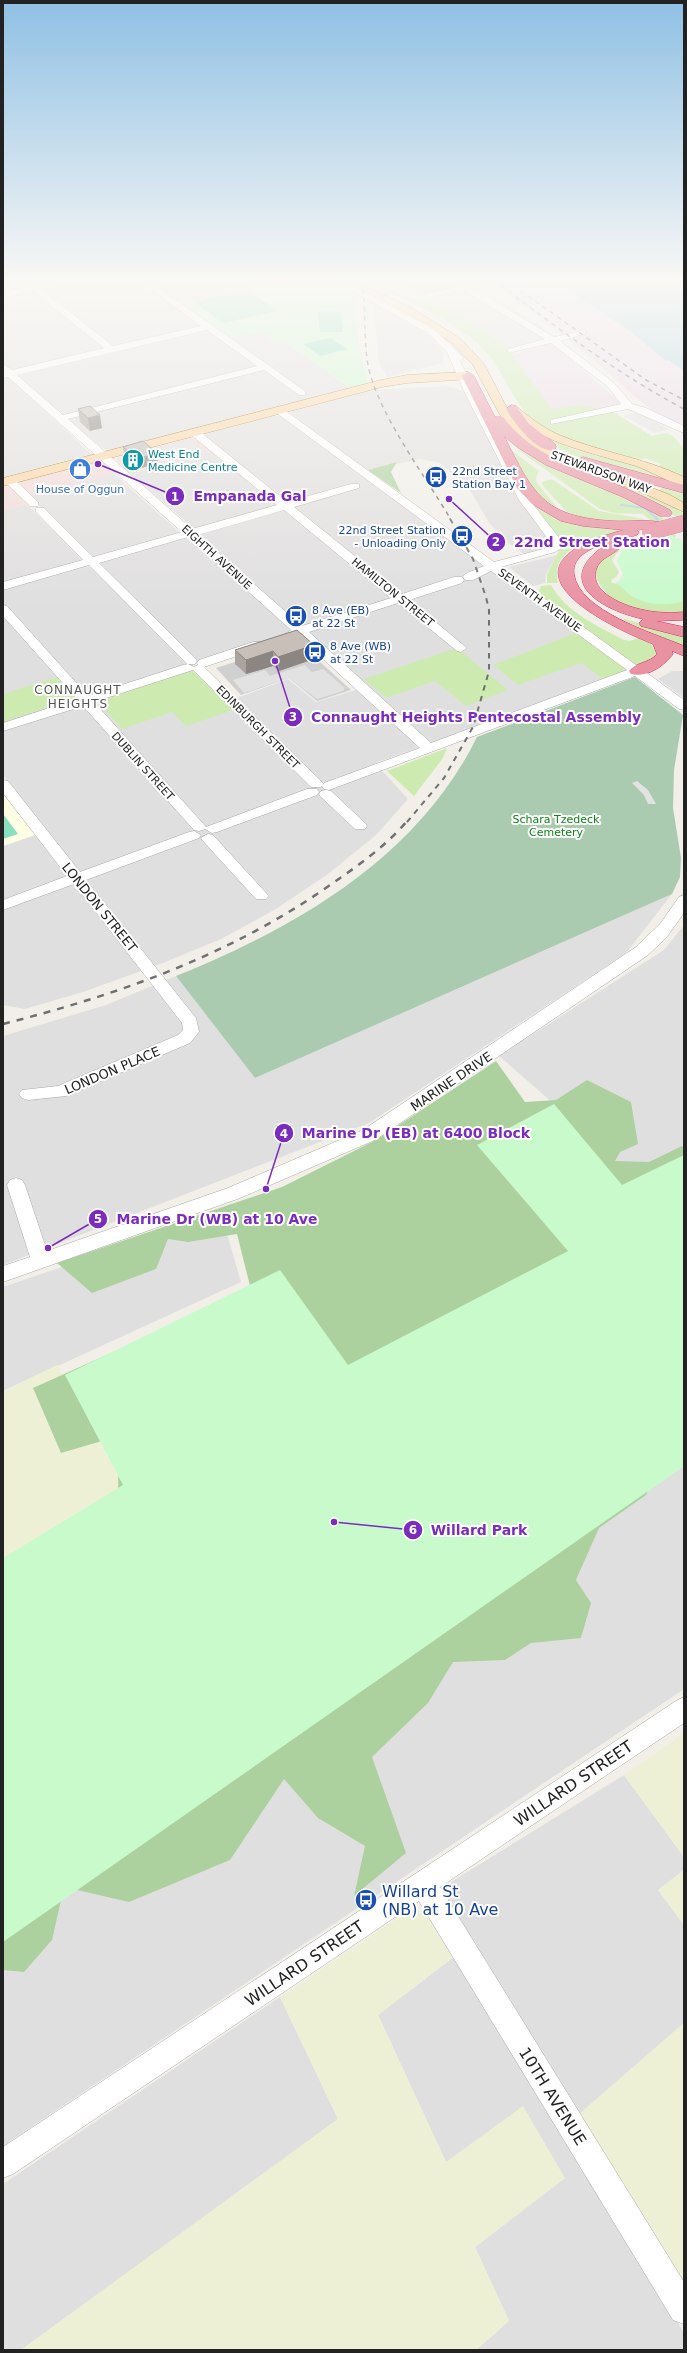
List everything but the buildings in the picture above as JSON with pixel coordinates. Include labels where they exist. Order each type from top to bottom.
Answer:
[{"type":"highway","points":[[472,390],[524,488],[534,499],[552,512],[585,523],[615,526],[648,528],[684,523]]},
{"type":"highway","points":[[484,390],[500,421],[509,434],[521,444],[542,457],[639,499],[665,513]]},
{"type":"highway","points":[[512,409],[524,427],[556,450],[595,466],[684,490]]},
{"type":"highway","points":[[540,449],[642,498],[665,513],[684,530]]},
{"type":"highway","points":[[684,518],[598,542],[581,550],[570,560],[566,578],[572,592],[590,607],[684,651]]},
{"type":"highway","points":[[648,528],[597,556],[589,565],[587,578],[595,592],[619,607],[651,616],[684,616]]},
{"type":"highway","points":[[648,528],[588,552],[577,566],[576,578],[589,598],[607,609],[633,619],[684,632]]},
{"type":"highway","points":[[637,671],[659,662],[665,654],[659,640]]},
{"type":"main road","points":[[6,481],[359,390]]},
{"type":"main road","name":"STEWARDSON WAY","points":[[492,390],[509,422],[527,441],[540,449],[650,490],[684,508]]},
{"type":"main road","name":"STEWARDSON WAY","points":[[501,390],[512,409],[527,422],[550,436],[578,446],[648,466],[684,482]]},
{"type":"street","name":"EIGHTH AVENUE","points":[[26,390],[300,631],[429,749]]},
{"type":"street","points":[[60,418],[176,390]]},
{"type":"street","points":[[297,390],[302,393]]},
{"type":"street","points":[[614,390],[628,406]]},
{"type":"street","points":[[280,637],[402,599],[493,566],[556,547],[556,541],[524,500],[469,391]]},
{"type":"street","points":[[555,422],[628,406],[642,410],[684,430]]},
{"type":"street","name":"SEVENTH AVENUE","points":[[279,411],[684,706]]},
{"type":"street","name":"HAMILTON STREET","points":[[194,432],[461,648]]},
{"type":"street","name":"EDINBURGH STREET","points":[[6,481],[37,507],[360,826]]},
{"type":"street","points":[[3,586],[355,486]]},
{"type":"street","name":"DUBLIN STREET","points":[[3,609],[261,896]]},
{"type":"street","points":[[3,727],[266,642]]},
{"type":"street","points":[[3,906],[637,671]]},
{"type":"street","name":"LONDON STREET","points":[[3,784],[190,1022],[191,1032]]},
{"type":"street","name":"MARINE DRIVE","points":[[3,1274],[234,1193],[369,1135],[642,951],[665,929],[684,900]]},
{"type":"street","name":"LONDON PLACE","points":[[28,1094],[50,1094],[64,1091],[184,1039],[191,1032]]},
{"type":"street","points":[[16,1185],[41,1260]]},
{"type":"street","name":"WILLARD STREET","points":[[3,2164],[684,1709]]},
{"type":"street","name":"10TH AVENUE","points":[[423,1884],[684,2309]]},
{"type":"shaded area","points":[[3,390],[22,390],[91,454],[3,477]]},
{"type":"shaded area","points":[[31,390],[343,390],[111,450],[104,449]]},
{"type":"shaded area","points":[[372,390],[463,391],[525,506],[552,544],[549,547],[524,554],[508,543],[490,524],[468,487],[440,463],[421,459],[366,470],[290,413]]},
{"type":"shaded area","points":[[525,390],[606,390],[623,405],[544,419]]},
{"type":"shaded area","points":[[627,390],[684,390],[684,433]]},
{"type":"shaded area","points":[[638,412],[669,429],[655,433],[624,416]]},
{"type":"shaded area","points":[[273,416],[280,416],[405,508],[637,671],[375,763],[408,799],[376,835],[328,874],[276,909],[221,939],[163,963],[83,992],[25,1009],[3,1005],[3,846],[35,835],[63,872],[76,868],[3,775],[3,510],[27,504],[80,558],[91,557],[30,496],[114,474],[178,531],[290,623],[186,529],[191,526],[130,473],[211,451],[204,436],[206,433]],"holes":[[[299,630],[363,688],[316,702],[288,679],[229,701],[192,664]]]},
{"type":"shaded area","points":[[194,438],[211,451],[130,473],[115,458]]},
{"type":"shaded area","points":[[190,440],[204,451],[161,462],[147,451]]},
{"type":"shaded area","points":[[95,462],[102,462],[114,474],[30,496],[20,484],[22,481]]},
{"type":"shaded area","points":[[3,486],[10,487],[27,504],[3,510]]},
{"type":"shaded area","points":[[557,555],[546,574],[545,583],[533,586],[509,567]]},
{"type":"shaded area","points":[[298,642],[351,690],[317,701],[289,678],[241,695],[216,668]]},
{"type":"shaded area","points":[[305,665],[312,672],[323,669],[345,688],[343,691],[317,699],[289,678],[244,693],[233,680],[265,670],[270,676]]},
{"type":"shaded area","points":[[672,671],[684,671],[684,698],[658,679]]},
{"type":"shaded area","points":[[637,781],[648,790],[656,804],[648,804],[644,795],[632,783]]},
{"type":"shaded area","points":[[3,794],[35,835],[3,846]]},
{"type":"shaded area","points":[[672,894],[626,953],[369,1123],[3,1265],[3,1036],[106,1005],[176,976],[255,1078]]},
{"type":"shaded area","points":[[684,925],[684,1155],[622,1185],[554,1104],[499,1056],[664,950]]},
{"type":"shaded area","points":[[221,1213],[241,1282],[3,1391],[3,1287]]},
{"type":"shaded area","points":[[57,1365],[123,1485],[3,1558],[3,1391]]},
{"type":"shaded area","points":[[684,1466],[684,1689],[3,2146],[3,1942]]},
{"type":"shaded area","points":[[684,1733],[684,1857],[624,1775]]},
{"type":"shaded area","points":[[624,1775],[684,1857],[684,1870],[658,1890],[684,1925],[684,2023],[577,2116],[444,1894],[444,1890],[448,1884]]},
{"type":"shaded area","points":[[684,1870],[684,1925],[658,1890]]},
{"type":"shaded area","points":[[417,1910],[430,1918],[455,1956],[378,2015],[446,2162],[523,2106],[565,2178],[475,2247],[509,2321],[476,2350],[21,2350],[338,2119],[280,1997],[408,1911]]},
{"type":"shaded area","points":[[455,1956],[684,2333],[684,2350],[476,2350],[509,2321],[475,2247],[565,2178],[446,2162],[378,2015]]},
{"type":"shaded area","points":[[280,1997],[338,2119],[21,2350],[3,2350],[3,2184]]},
{"type":"shaded area","points":[[684,2023],[684,2289],[577,2116]]},
{"type":"green space","points":[[510,390],[538,390],[552,409],[582,405],[615,413],[652,436],[665,433],[672,435],[684,448],[684,477],[658,466],[661,464],[645,458],[639,460],[593,449],[562,438],[535,422],[524,411]]},
{"type":"green space","points":[[544,436],[575,450],[642,467],[684,485],[684,505],[659,490],[664,487],[582,459],[566,452]]},
{"type":"green space","points":[[520,449],[655,511],[676,529],[675,538],[642,514],[614,513],[600,509],[518,450]]},
{"type":"green space","points":[[511,450],[539,471],[536,478],[537,483],[560,511],[543,500],[530,486],[519,469]]},
{"type":"green space","points":[[397,462],[391,472],[401,493],[368,470]]},
{"type":"green space","points":[[552,479],[599,511],[645,519],[639,521],[640,523],[583,519],[567,512],[543,486],[542,482]]},
{"type":"green space","points":[[612,481],[665,501],[684,514],[684,523],[660,505]]},
{"type":"green space","points":[[533,506],[562,519],[596,527],[620,529],[620,532],[599,537],[577,546],[567,553],[561,561],[557,571],[558,583],[547,583],[547,574],[562,545]]},
{"type":"green space","points":[[668,532],[675,538],[681,539],[684,547],[684,601],[671,604],[644,602],[615,583],[619,581],[623,574],[617,561],[620,554],[625,549],[638,540]]},
{"type":"green space","points":[[620,549],[612,560],[619,572],[616,577],[611,580],[612,583],[622,585],[627,591],[684,585],[684,613],[653,613],[627,607],[609,597],[597,580],[595,568],[608,552]]},
{"type":"green space","points":[[551,585],[557,595],[565,603],[583,617],[624,640],[630,641],[637,638],[645,640],[653,646],[658,656],[638,666],[633,663],[538,594],[541,586]]},
{"type":"green space","points":[[624,619],[684,635],[684,647],[623,620]]},
{"type":"green space","points":[[576,633],[624,668],[624,672],[603,679],[581,663],[518,685],[493,665]]},
{"type":"green space","points":[[457,648],[508,690],[466,706],[435,681],[386,698],[364,679]]},
{"type":"green space","points":[[194,667],[237,709],[186,726],[172,712],[122,729],[95,699]]},
{"type":"green space","points":[[58,677],[77,698],[3,722],[3,694]]},
{"type":"green space","name":"Schara Tzedeck Cemetery","points":[[635,677],[683,715],[674,770],[673,808],[681,858],[680,877],[672,894],[255,1078],[176,976],[221,957],[265,935],[308,911],[349,884],[387,853],[422,818],[452,780],[477,737]]},
{"type":"green space","points":[[447,748],[443,758],[414,796],[387,771]]},
{"type":"green space","points":[[3,814],[18,834],[3,839]]},
{"type":"green space","points":[[496,1061],[525,1102],[556,1100],[587,1080],[631,1102],[638,1144],[620,1152],[615,1161],[649,1162],[682,1146],[684,1148],[684,1452],[664,1450],[646,1495],[599,1528],[576,1580],[591,1603],[581,1638],[531,1643],[505,1660],[453,1662],[428,1703],[372,1757],[406,1853],[354,1896],[365,1846],[318,1818],[284,1779],[230,1860],[129,1902],[64,1887],[52,1940],[24,1972],[3,1970],[3,1587],[118,1497],[119,1436],[61,1453],[33,1388],[251,1290],[237,1234],[188,1242],[168,1239],[156,1269],[92,1293],[57,1263],[282,1187],[376,1140]]},
{"type":"green space","points":[[554,1104],[622,1185],[684,1155],[684,1466],[3,1942],[3,1558],[123,1485],[65,1375],[280,1270],[348,1365],[568,1251],[477,1145]]},
{"type":"waterway","points":[[621,505],[645,508],[656,518]]},
{"type":"railway","points":[[376,390],[391,423],[415,464],[450,518]]},
{"type":"railway","points":[[650,390],[684,409]]},
{"type":"railway","points":[[665,390],[684,400]]},
{"type":"railway","points":[[407,822],[444,778],[473,727],[489,671],[489,610],[486,597],[473,559],[449,517]]},
{"type":"railway","points":[[3,1024],[133,985],[175,969],[256,931],[295,908],[353,869],[382,846],[407,821]]},
{"type":"place","name":"West End Medicine Centre","points":[[133,460]]},
{"type":"place","name":"Empanada Gal","points":[[98,464]]},
{"type":"place","name":"House of Oggun","points":[[80,469]]},
{"type":"place","name":"22nd Street Station Bay 1","points":[[436,477]]},
{"type":"place","name":"22nd Street Station","points":[[449,499]]},
{"type":"place","name":"22nd Street Station - Unloading Only","points":[[462,536]]},
{"type":"place","name":"8 Ave (EB) at 22 St","points":[[296,616]]},
{"type":"place","name":"8 Ave (WB) at 22 St","points":[[315,652]]},
{"type":"place","name":"Connaught Heights Pentecostal Assembly","points":[[275,661]]},
{"type":"place","name":"Marine Dr (EB) at 6400 Block","points":[[266,1189]]},
{"type":"place","name":"Marine Dr (WB) at 10 Ave","points":[[48,1248]]},
{"type":"place","name":"Willard Park","points":[[334,1522]]},
{"type":"place","name":"Willard St (NB) at 10 Ave","points":[[366,1900]]},
{"type":"district","name":"CONNAUGHT HEIGHTS","points":[[78,697]]}]
